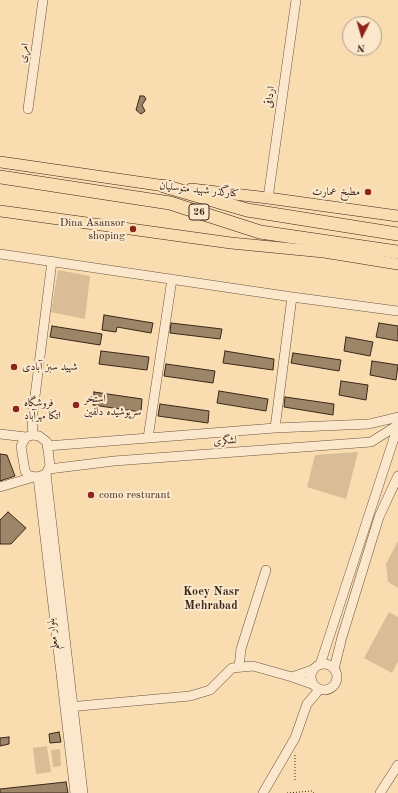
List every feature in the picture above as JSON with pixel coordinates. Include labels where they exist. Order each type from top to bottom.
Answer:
[{"type":"highway","name":"26","points":[[0,177],[170,203],[269,233],[398,252]]},
{"type":"highway","name":"26","points":[[164,186],[247,210],[398,234]]},
{"type":"main road","name":"کنارگذر شهید متوسلیان","points":[[0,162],[164,186],[268,198],[398,216]]},
{"type":"main road","points":[[0,211],[231,243],[324,252],[398,264]]},
{"type":"main road","points":[[269,233],[324,252]]},
{"type":"street","name":"امری","points":[[28,109],[43,0]]},
{"type":"street","name":"ارداقی","points":[[268,198],[296,0]]},
{"type":"street","points":[[0,254],[398,311]]},
{"type":"street","points":[[42,474],[29,476],[25,470],[21,446],[29,436],[32,420],[52,261]]},
{"type":"street","points":[[148,438],[172,279]]},
{"type":"street","points":[[275,428],[292,297]]},
{"type":"street","name":"لشگری","points":[[47,446],[275,428],[369,424],[398,417]]},
{"type":"street","points":[[315,687],[310,677],[316,667],[398,425]]},
{"type":"street","name":"لشگری","points":[[0,487],[42,474],[114,462],[372,442],[398,425]]},
{"type":"street","points":[[0,434],[29,436],[45,439],[47,446]]},
{"type":"street","name":"بلوار معلم","points":[[47,446],[42,474],[79,793]]},
{"type":"street","points":[[69,706],[190,696],[210,690],[232,668],[239,667],[253,666],[292,677],[315,687],[327,690],[334,686],[337,677],[334,669],[342,637],[379,517],[398,476]]},
{"type":"street","points":[[239,667],[241,649],[266,570]]},
{"type":"street","points":[[292,677],[316,667],[328,665],[334,669]]},
{"type":"street","points":[[263,793],[295,738],[306,704],[315,687]]},
{"type":"street","points":[[380,793],[398,764]]},
{"type":"path","points":[[295,753],[295,782]]},
{"type":"path","points":[[287,793],[312,791],[314,793]]},
{"type":"shaded area","points":[[58,270],[90,276],[85,319],[51,312]]},
{"type":"shaded area","points":[[358,452],[346,499],[307,487],[315,455]]},
{"type":"shaded area","points":[[398,541],[398,588],[388,582],[386,564]]},
{"type":"shaded area","points":[[389,612],[398,617],[398,661],[392,673],[364,658]]},
{"type":"shaded area","points":[[47,746],[51,772],[36,774],[33,748]]},
{"type":"shaded area","points":[[60,749],[61,766],[53,767],[51,750]]},
{"type":"building","points":[[140,96],[144,96],[146,99],[142,105],[145,111],[141,114],[136,110]]},
{"type":"building","points":[[104,315],[153,323],[151,333],[117,327],[116,332],[102,330]]},
{"type":"building","points":[[171,323],[222,329],[220,339],[170,333]]},
{"type":"building","points":[[379,323],[398,326],[398,341],[376,337]]},
{"type":"building","points":[[52,326],[102,334],[100,345],[50,337]]},
{"type":"building","points":[[346,337],[373,342],[370,356],[344,351]]},
{"type":"building","points":[[101,351],[149,357],[147,370],[99,364]]},
{"type":"building","points":[[225,351],[274,359],[273,370],[223,363]]},
{"type":"building","points":[[293,353],[341,360],[339,371],[291,363]]},
{"type":"building","points":[[372,361],[398,365],[396,380],[370,375]]},
{"type":"building","points":[[166,364],[215,371],[213,383],[164,376]]},
{"type":"building","points":[[341,381],[368,385],[366,400],[339,395]]},
{"type":"building","points":[[219,391],[268,399],[266,411],[217,403]]},
{"type":"building","points":[[94,392],[142,399],[141,412],[93,405]]},
{"type":"building","points":[[285,397],[334,404],[333,415],[284,407]]},
{"type":"building","points":[[160,404],[209,411],[208,423],[158,416]]},
{"type":"building","points":[[0,454],[7,455],[15,476],[0,481]]},
{"type":"building","points":[[8,512],[26,528],[11,544],[0,544],[0,520]]},
{"type":"building","points":[[59,732],[61,742],[50,743],[49,734]]},
{"type":"building","points":[[9,737],[9,744],[0,746],[0,738]]},
{"type":"building","points":[[66,782],[68,793],[0,793],[0,789]]},
{"type":"place","name":"مطبخ عمارت","points":[[368,192]]},
{"type":"place","name":"Dina Asansor shoping","points":[[133,229]]},
{"type":"place","name":"شهید سبز آبادی","points":[[14,367]]},
{"type":"place","name":"استخر سرپوشیده دلفین","points":[[76,405]]},
{"type":"place","name":"فروشگاه اتکا مهرآباد","points":[[16,409]]},
{"type":"place","name":"como resturant","points":[[91,495]]},
{"type":"district","name":"Koey Nasr Mehrabad","points":[[211,599]]}]
